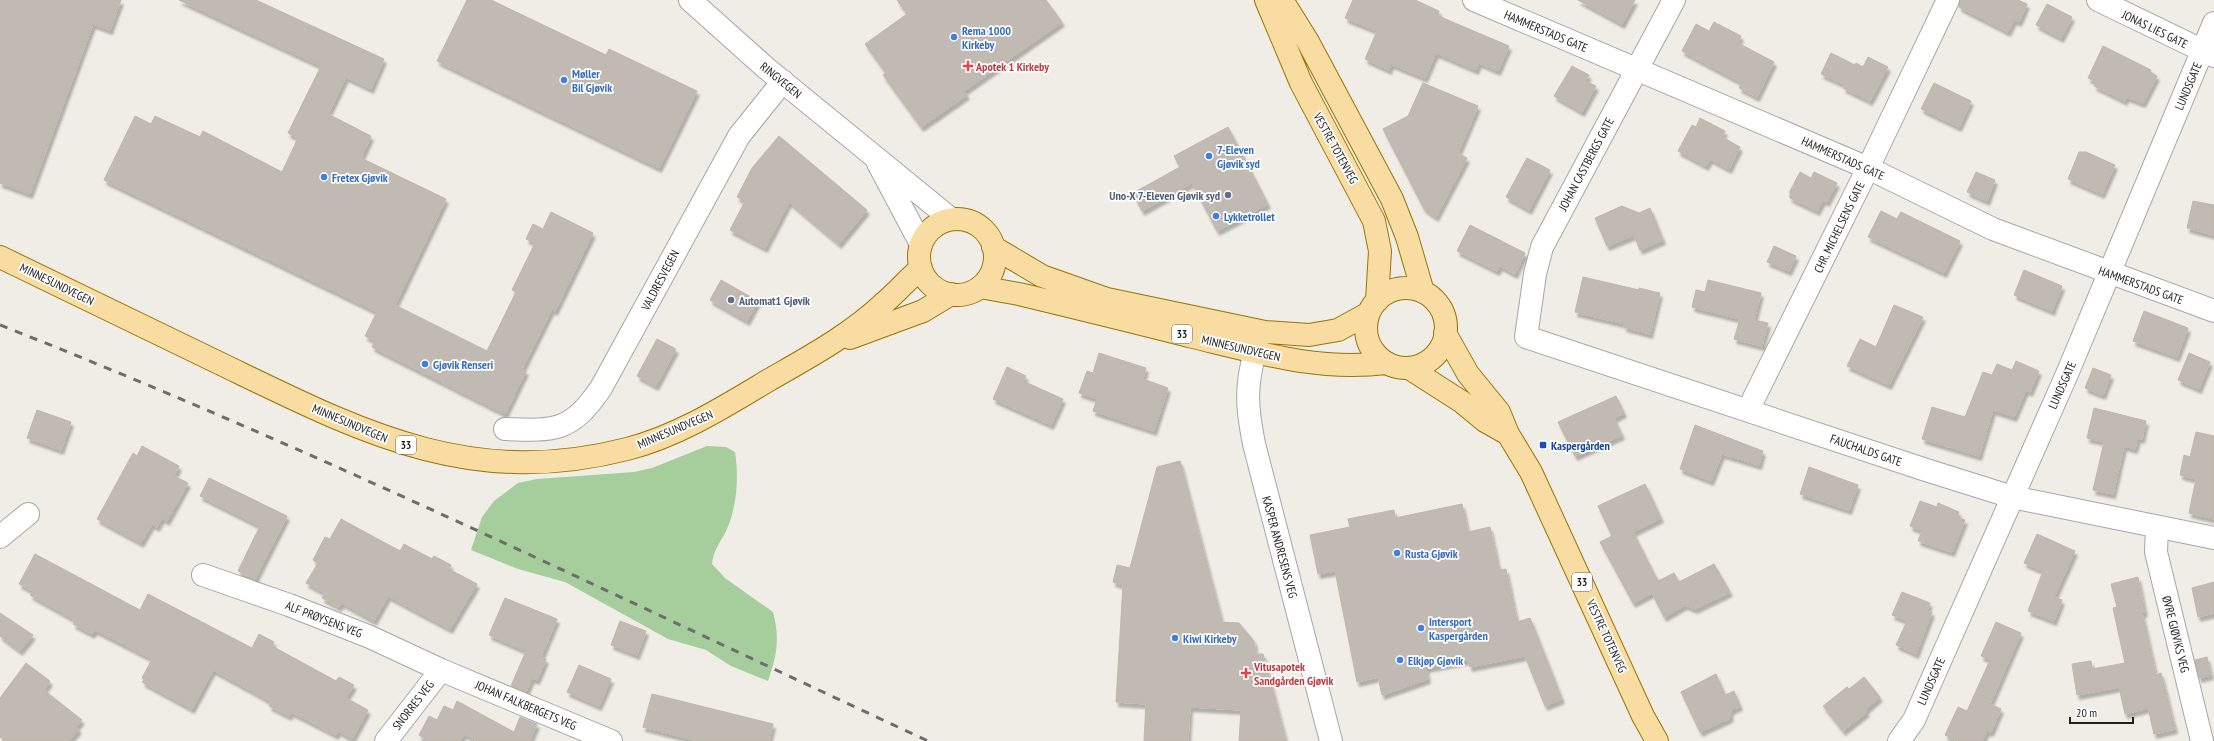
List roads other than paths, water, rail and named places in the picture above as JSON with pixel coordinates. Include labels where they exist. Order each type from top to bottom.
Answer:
[{"type":"main road","name":"VESTRE TOTENVEG","points":[[1266,0],[1301,83],[1374,221],[1380,251],[1373,307]]},
{"type":"main road","name":"VESTRE TOTENVEG","points":[[1282,0],[1307,40],[1392,199],[1407,237],[1423,292]]},
{"type":"main road","name":"MINNESUNDVEGEN","points":[[951,219],[974,223],[984,230],[993,246],[1042,276],[1084,293],[1265,332],[1309,335],[1338,330],[1373,307]]},
{"type":"main road","points":[[921,244],[925,236],[935,225],[951,219]]},
{"type":"main road","name":"MINNESUNDVEGEN","points":[[921,244],[919,258],[921,268],[930,284],[938,290],[951,294],[966,294],[980,287],[1019,294],[1255,352],[1337,366],[1386,363]]},
{"type":"main road","points":[[980,287],[988,278],[992,269],[995,256],[993,246]]},
{"type":"main road","name":"MINNESUNDVEGEN","points":[[0,257],[359,428],[426,450],[493,461],[563,461],[628,448],[653,440],[692,424],[726,406],[826,347],[884,304],[921,268]]},
{"type":"main road","name":"33","points":[[1373,307],[1388,292],[1402,288],[1423,292],[1433,299],[1440,309],[1445,333]]},
{"type":"main road","name":"MINNESUNDVEGEN","points":[[826,347],[923,311],[951,294]]},
{"type":"main road","points":[[1373,307],[1366,329],[1370,345],[1386,363]]},
{"type":"main road","name":"VESTRE TOTENVEG","points":[[1445,333],[1468,374],[1499,412],[1508,434],[1531,472],[1655,738]]},
{"type":"main road","points":[[1409,368],[1418,366],[1433,357],[1439,350],[1445,333]]},
{"type":"main road","name":"33","points":[[1386,363],[1409,368]]},
{"type":"main road","name":"VESTRE TOTENVEG","points":[[1409,368],[1462,402],[1485,421],[1508,434]]},
{"type":"street","name":"RINGVEGEN","points":[[690,0],[783,81],[951,219]]},
{"type":"street","name":"HAMMERSTADS GATE","points":[[1474,0],[1868,168],[1993,230],[2089,266],[2110,271],[2214,311]]},
{"type":"street","name":"JOHAN CASTBERGS GATE","points":[[1526,337],[1535,274],[1542,247],[1674,0]]},
{"type":"street","name":"CHR. MICHELSENS GATE","points":[[1748,410],[1868,168],[1948,0]]},
{"type":"street","name":"JONAS LIES GATE","points":[[2098,0],[2208,54]]},
{"type":"street","name":"LUNDSGATE","points":[[1899,741],[1914,720],[2110,271],[2208,54],[2214,23]]},
{"type":"street","name":"VALDRESVEGEN","points":[[505,429],[539,430],[557,427],[572,421],[586,409],[601,388],[739,136],[783,81]]},
{"type":"street","name":"RINGVEGEN","points":[[875,157],[921,244]]},
{"type":"street","name":"FAUCHALDS GATE","points":[[1526,337],[1923,469],[2012,497],[2214,538]]},
{"type":"street","name":"KASPER ANDRESENS VEG","points":[[1255,352],[1248,375],[1247,394],[1254,444],[1332,741]]},
{"type":"street","points":[[0,536],[28,514]]},
{"type":"street","name":"ØVRE GJØVIKS VEG","points":[[2157,527],[2156,552],[2202,741]]},
{"type":"street","name":"ALF PRØYSENS VEG","points":[[203,575],[289,605],[355,631],[442,670]]},
{"type":"street","name":"JOHAN FALKBERGETS VEG","points":[[442,670],[609,741]]},
{"type":"street","name":"SNORRES VEG","points":[[386,741],[442,670]]},
{"type":"railway","points":[[0,325],[235,422],[351,473],[928,741]]},
{"type":"place","name":"Rema 1000 Kirkeby","points":[[954,37]]},
{"type":"place","name":"Apotek 1 Kirkeby","points":[[968,66]]},
{"type":"place","name":"Møller Bil Gjøvik","points":[[564,80]]},
{"type":"place","name":"7-Eleven Gjøvik syd","points":[[1209,156]]},
{"type":"place","name":"Fretex Gjøvik","points":[[324,177]]},
{"type":"place","name":"Uno-X 7-Eleven Gjøvik syd","points":[[1228,195]]},
{"type":"place","name":"Lykketrollet","points":[[1216,216]]},
{"type":"place","name":"Automat1 Gjøvik","points":[[731,300]]},
{"type":"place","name":"Gjøvik Renseri","points":[[425,364]]},
{"type":"place","name":"Kaspergården","points":[[1543,445]]},
{"type":"place","name":"Rusta Gjøvik","points":[[1397,553]]},
{"type":"place","name":"Intersport Kaspergården","points":[[1421,628]]},
{"type":"place","name":"Kiwi Kirkeby","points":[[1175,638]]},
{"type":"place","name":"Elkjøp Gjøvik","points":[[1400,660]]},
{"type":"place","name":"Vitusapotek Sandgården Gjøvik","points":[[1246,673]]}]
